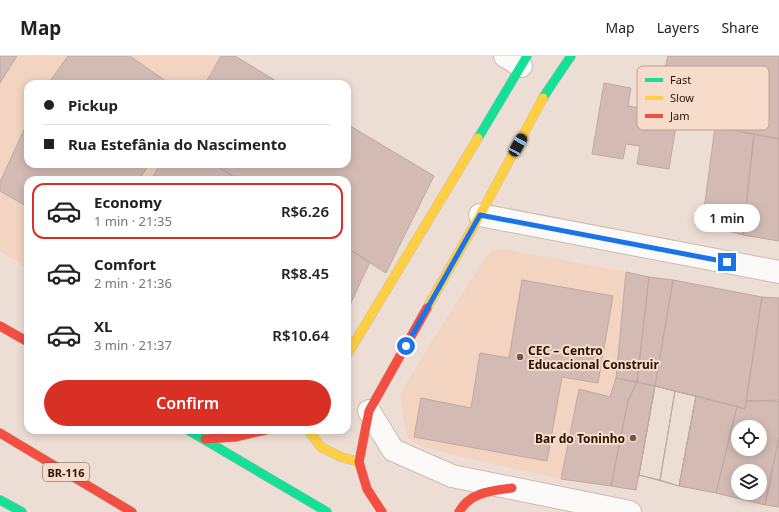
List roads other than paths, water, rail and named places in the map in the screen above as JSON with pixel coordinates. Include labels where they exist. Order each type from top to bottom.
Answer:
[{"type":"main road","points":[[382,512],[367,489],[359,462],[369,411],[480,215],[548,90],[571,56]]},
{"type":"main road","points":[[351,348],[517,59]]},
{"type":"main road","points":[[0,326],[24,340]]},
{"type":"main road","name":"BR-116","points":[[0,433],[132,512]]},
{"type":"main road","points":[[196,434],[327,512]]},
{"type":"main road","points":[[205,439],[235,437],[248,434]]},
{"type":"main road","points":[[311,434],[321,447],[359,462]]},
{"type":"main road","points":[[459,512],[459,510],[469,499],[490,492],[512,488]]},
{"type":"main road","points":[[0,500],[22,512]]},
{"type":"street","points":[[480,215],[779,272]]},
{"type":"street","points":[[369,411],[393,450],[452,476],[630,512]]},
{"type":"place","name":"CEC – Centro Educacional Construir","points":[[520,357]]},
{"type":"place","name":"Bar do Toninho","points":[[633,438]]}]
